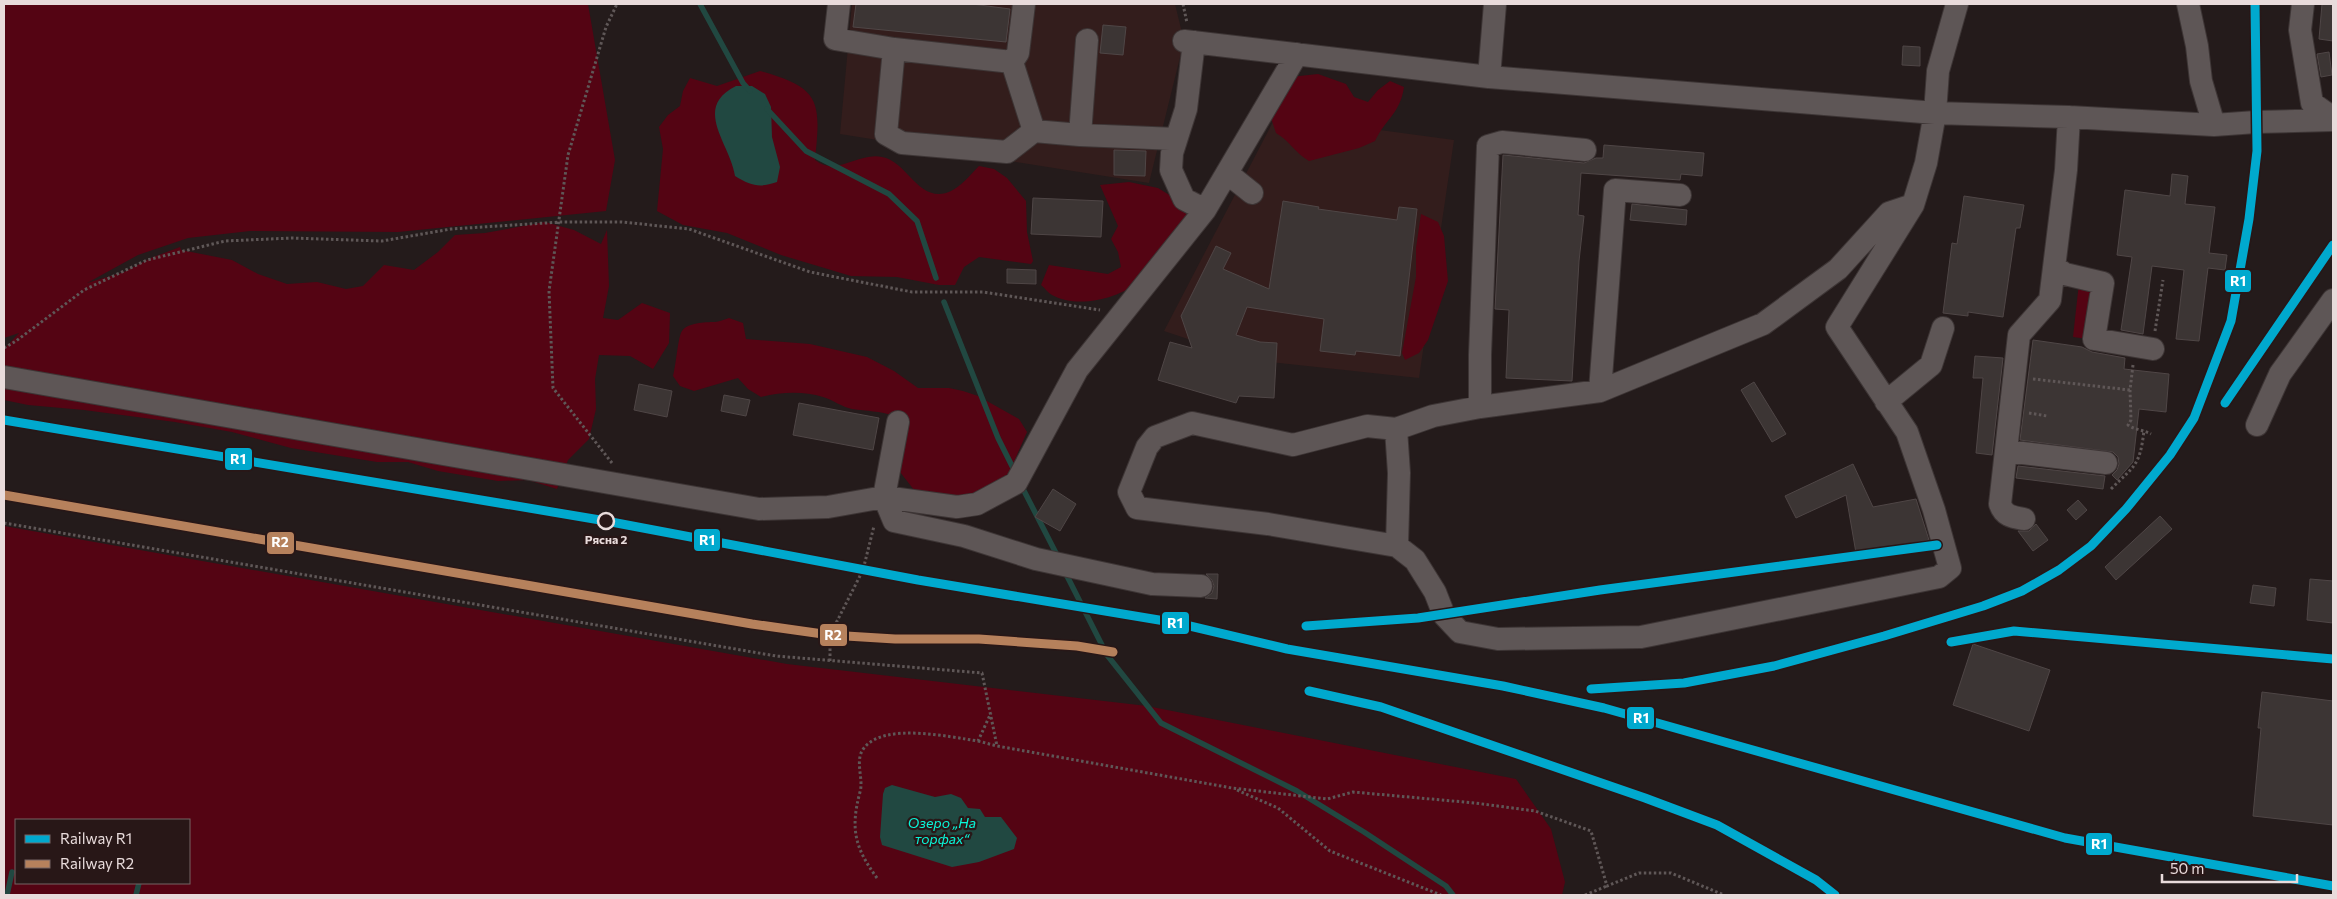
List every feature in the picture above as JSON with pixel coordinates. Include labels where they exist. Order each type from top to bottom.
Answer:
[{"type":"lane","points":[[839,4],[835,39],[894,50],[1012,62]]},
{"type":"lane","points":[[1012,62],[1018,53],[1024,4]]},
{"type":"lane","points":[[1489,77],[1495,4]]},
{"type":"lane","points":[[1913,205],[1889,213],[1838,269],[1763,324],[1600,391],[1480,407],[1433,416],[1396,429],[1367,426],[1293,445],[1192,423],[1155,437],[1147,447],[1130,492],[1137,508],[1268,524],[1397,546],[1415,560],[1435,592],[1444,614],[1460,632],[1498,639],[1641,637],[1939,577],[1950,568],[1934,510],[1907,432],[1837,327],[1913,205],[1926,163],[1935,113],[1938,71],[1957,4]]},
{"type":"lane","points":[[2188,4],[2197,46],[2201,81],[2214,125]]},
{"type":"lane","points":[[2303,4],[2300,30],[2312,103],[2333,119]]},
{"type":"lane","points":[[1080,135],[1087,40]]},
{"type":"lane","points":[[1205,210],[1184,199],[1171,170],[1172,153],[1186,109],[1189,42],[1489,77],[1935,113],[2069,117],[2214,125],[2333,119]]},
{"type":"lane","points":[[894,50],[886,134],[902,143],[1007,152],[1034,131],[1080,135],[1176,138]]},
{"type":"lane","points":[[4,377],[759,509],[828,507],[884,497],[957,508],[977,504],[1016,482],[1077,370],[1205,210],[1298,54]]},
{"type":"lane","points":[[1012,62],[1034,131]]},
{"type":"lane","points":[[2024,519],[2010,517],[2002,511],[2000,504],[2019,335],[2050,300],[2066,170],[2069,117]]},
{"type":"lane","points":[[1480,407],[1480,355],[1488,146],[1502,142],[1585,150]]},
{"type":"lane","points":[[1227,173],[1252,193]]},
{"type":"lane","points":[[1600,391],[1615,190],[1680,195]]},
{"type":"lane","points":[[2055,267],[2065,274],[2103,282],[2094,339],[2144,348]]},
{"type":"lane","points":[[2257,425],[2280,374],[2333,300]]},
{"type":"lane","points":[[1886,402],[1931,365],[1943,328]]},
{"type":"lane","points":[[898,422],[884,497],[894,521],[964,536],[1036,559],[1152,584],[1201,586]]},
{"type":"lane","points":[[1396,429],[1399,473],[1397,546]]},
{"type":"lane","points":[[2006,451],[2106,463]]},
{"type":"path","points":[[614,485],[615,466],[552,388],[549,291],[568,155],[606,27],[617,4]]},
{"type":"path","points":[[4,348],[84,290],[120,272],[147,260],[225,241],[292,238],[382,241],[451,229],[561,222],[622,222],[690,229],[810,272],[912,292],[983,292],[1047,303],[1123,311]]},
{"type":"path","points":[[2151,434],[2144,430],[2133,429],[2128,425],[2131,420],[2130,390],[2144,348],[2162,280]]},
{"type":"path","points":[[2015,377],[2130,390]]},
{"type":"path","points":[[2111,489],[2138,462],[2142,454],[2144,430]]},
{"type":"path","points":[[830,660],[830,635],[863,570],[868,544],[884,497]]},
{"type":"path","points":[[4,523],[776,656],[982,674],[997,746]]},
{"type":"path","points":[[978,740],[991,714]]},
{"type":"path","points":[[877,878],[858,848],[855,829],[856,806],[863,784],[859,759],[863,748],[880,736],[922,734],[978,740],[997,746],[1232,788],[1327,799],[1353,792],[1475,803],[1535,811],[1591,831],[1606,886]]},
{"type":"path","points":[[1232,788],[1278,808],[1330,851],[1441,895]]},
{"type":"path","points":[[1585,895],[1638,874],[1671,873],[1724,895]]},
{"type":"shaded area","points":[[4,4],[588,4],[615,160],[606,211],[398,232],[250,231],[188,238],[138,255],[87,283],[124,272],[151,258],[180,247],[181,250],[232,260],[258,274],[287,284],[317,282],[346,289],[363,286],[384,265],[414,270],[438,252],[455,235],[485,233],[545,222],[574,230],[601,244],[607,230],[609,286],[603,318],[618,320],[642,303],[670,313],[669,343],[653,369],[630,356],[599,355],[595,379],[596,409],[589,439],[568,460],[557,489],[528,480],[498,481],[438,471],[408,462],[377,462],[291,448],[232,432],[175,422],[28,405],[4,400],[4,349],[19,333],[4,338]]},
{"type":"shaded area","points":[[852,4],[1175,4],[1184,41],[1149,183],[840,134]]},
{"type":"shaded area","points":[[760,71],[795,84],[806,91],[813,100],[818,124],[815,160],[823,165],[839,165],[873,156],[882,157],[897,164],[923,189],[939,194],[956,188],[979,166],[994,169],[1007,178],[1026,201],[1027,232],[1033,261],[1031,264],[979,257],[964,267],[955,285],[939,285],[897,277],[851,276],[781,255],[727,233],[683,225],[657,211],[663,149],[659,127],[668,115],[680,106],[683,91],[690,78],[717,86]]},
{"type":"shaded area","points":[[1318,74],[1346,84],[1354,97],[1368,102],[1378,90],[1390,81],[1404,87],[1396,110],[1375,141],[1359,148],[1309,161],[1276,133],[1271,118],[1290,77]]},
{"type":"shaded area","points":[[1276,116],[1454,140],[1419,378],[1251,360],[1164,331]]},
{"type":"shaded area","points":[[1129,182],[1158,188],[1171,196],[1194,216],[1154,266],[1139,281],[1120,293],[1097,300],[1085,301],[1062,299],[1051,294],[1041,285],[1049,265],[1108,274],[1121,267],[1118,252],[1111,239],[1118,226],[1100,185]]},
{"type":"shaded area","points":[[1421,214],[1438,222],[1444,236],[1448,281],[1428,340],[1419,353],[1405,360],[1402,353],[1416,277],[1416,248]]},
{"type":"shaded area","points":[[2093,281],[2088,339],[2073,337],[2079,283]]},
{"type":"shaded area","points":[[729,318],[743,323],[746,339],[810,344],[867,357],[894,371],[918,388],[949,388],[963,391],[978,396],[1019,419],[1027,432],[1002,489],[960,499],[918,495],[900,472],[894,416],[852,409],[823,397],[808,394],[784,393],[761,397],[748,389],[738,378],[694,391],[680,386],[673,376],[679,339],[683,329],[694,324],[717,322]]},
{"type":"shaded area","points":[[4,526],[787,664],[1147,706],[1516,779],[1551,829],[1565,882],[1562,895],[4,895]]},
{"type":"water","points":[[736,86],[752,86],[765,94],[771,107],[772,137],[780,167],[777,182],[756,185],[735,176],[717,127],[715,115],[717,105],[723,95]]},
{"type":"water","name":"Озеро „На торфах“","points":[[892,785],[935,797],[951,794],[961,798],[968,808],[980,809],[985,817],[1001,817],[1017,838],[1014,849],[979,862],[952,867],[882,845],[880,837],[883,794],[885,788]]},
{"type":"building","points":[[856,4],[972,4],[1010,9],[1006,42],[853,27]]},
{"type":"building","points":[[2322,4],[2333,4],[2333,41],[2319,39]]},
{"type":"building","points":[[1103,25],[1126,27],[1123,55],[1100,53]]},
{"type":"building","points":[[1903,46],[1920,47],[1920,66],[1902,65]]},
{"type":"building","points":[[2329,52],[2332,75],[2321,77],[2317,54]]},
{"type":"building","points":[[1604,145],[1704,153],[1702,176],[1681,174],[1680,180],[1581,173],[1578,215],[1584,216],[1579,261],[1572,381],[1506,378],[1509,310],[1495,309],[1503,155],[1584,163],[1596,158],[1603,158]]},
{"type":"building","points":[[1114,150],[1146,151],[1145,176],[1114,175]]},
{"type":"building","points":[[2172,174],[2188,176],[2185,204],[2215,207],[2209,253],[2227,255],[2225,270],[2208,268],[2199,341],[2176,339],[2184,270],[2152,266],[2143,334],[2121,330],[2132,257],[2117,255],[2125,190],[2170,196]]},
{"type":"building","points":[[1964,196],[2024,205],[2020,228],[2016,228],[2003,317],[1968,312],[1968,316],[1943,313],[1952,243],[1957,244]]},
{"type":"building","points":[[1033,198],[1103,201],[1101,237],[1031,234]]},
{"type":"building","points":[[1283,201],[1319,207],[1318,209],[1397,220],[1399,207],[1417,209],[1400,356],[1356,351],[1355,355],[1320,351],[1324,319],[1247,307],[1236,335],[1260,342],[1277,343],[1274,398],[1239,396],[1236,403],[1158,380],[1170,342],[1192,348],[1181,316],[1216,246],[1231,253],[1223,269],[1269,289]]},
{"type":"building","points":[[1632,204],[1687,210],[1686,225],[1630,220]]},
{"type":"building","points":[[1007,269],[1036,270],[1036,284],[1007,283]]},
{"type":"building","points":[[2033,340],[2082,347],[2092,352],[2125,358],[2124,369],[2169,374],[2166,412],[2139,409],[2133,462],[2117,480],[2112,475],[2117,470],[2119,464],[2118,457],[2113,452],[2020,440]]},
{"type":"building","points":[[1975,356],[2003,358],[1992,455],[1976,453],[1983,378],[1973,378]]},
{"type":"building","points":[[1754,382],[1786,434],[1772,442],[1741,390]]},
{"type":"building","points":[[639,384],[672,391],[667,417],[634,410]]},
{"type":"building","points":[[724,395],[750,400],[746,416],[721,411]]},
{"type":"building","points":[[799,403],[879,418],[873,450],[793,435]]},
{"type":"building","points":[[1853,464],[1873,507],[1916,499],[1929,540],[1856,553],[1846,495],[1796,518],[1785,496]]},
{"type":"building","points":[[2018,466],[2105,476],[2103,489],[2016,478]]},
{"type":"building","points":[[1053,489],[1076,504],[1060,531],[1035,517]]},
{"type":"building","points":[[2078,500],[2087,510],[2076,520],[2067,510]]},
{"type":"building","points":[[2160,516],[2172,529],[2116,580],[2105,567]]},
{"type":"building","points":[[2036,524],[2048,540],[2033,551],[2018,531],[2029,531]]},
{"type":"building","points":[[1206,574],[1218,574],[1217,599],[1205,598],[1212,593],[1214,586],[1212,580]]},
{"type":"building","points":[[2310,579],[2333,581],[2333,623],[2307,620]]},
{"type":"building","points":[[2253,585],[2276,588],[2274,606],[2250,603]]},
{"type":"building","points":[[1973,644],[2050,670],[2029,731],[1953,705]]},
{"type":"building","points":[[2262,692],[2333,701],[2333,825],[2253,816],[2261,728],[2258,728]]},
{"type":"waterway","points":[[700,4],[743,83],[750,91]]},
{"type":"waterway","points":[[767,109],[806,151],[889,194],[917,221],[936,278]]},
{"type":"waterway","points":[[944,302],[998,438],[1015,472]]},
{"type":"waterway","points":[[1021,485],[1058,557]]},
{"type":"waterway","points":[[1065,572],[1107,655],[1161,723],[1297,791],[1446,886],[1453,895]]},
{"type":"waterway","points":[[7,895],[12,872]]},
{"type":"waterway","points":[[136,895],[139,884]]},
{"type":"rail line","name":"R1","points":[[1591,689],[1684,683],[1774,666],[1884,636],[1983,606],[2022,591],[2059,570],[2091,546],[2126,509],[2170,455],[2194,418],[2231,321],[2249,219],[2257,151],[2255,4]]},
{"type":"rail line","name":"R1","points":[[2225,403],[2333,245]]},
{"type":"rail line","name":"R1","points":[[4,420],[606,521],[918,580],[1177,623],[1287,649],[1503,686],[1604,708],[2065,838],[2333,886]]},
{"type":"rail line","name":"R2","points":[[4,495],[752,624],[830,635],[895,639],[979,639],[1077,646],[1113,652]]},
{"type":"rail line","name":"R1","points":[[1306,626],[1418,618],[1600,590],[1937,545]]},
{"type":"rail line","name":"R1","points":[[1951,642],[2014,631],[2333,659]]},
{"type":"rail line","name":"R1","points":[[1309,691],[1381,707],[1645,798],[1717,825],[1816,880],[1835,895]]},
{"type":"place","name":"Рясна 2","points":[[606,521]]}]
